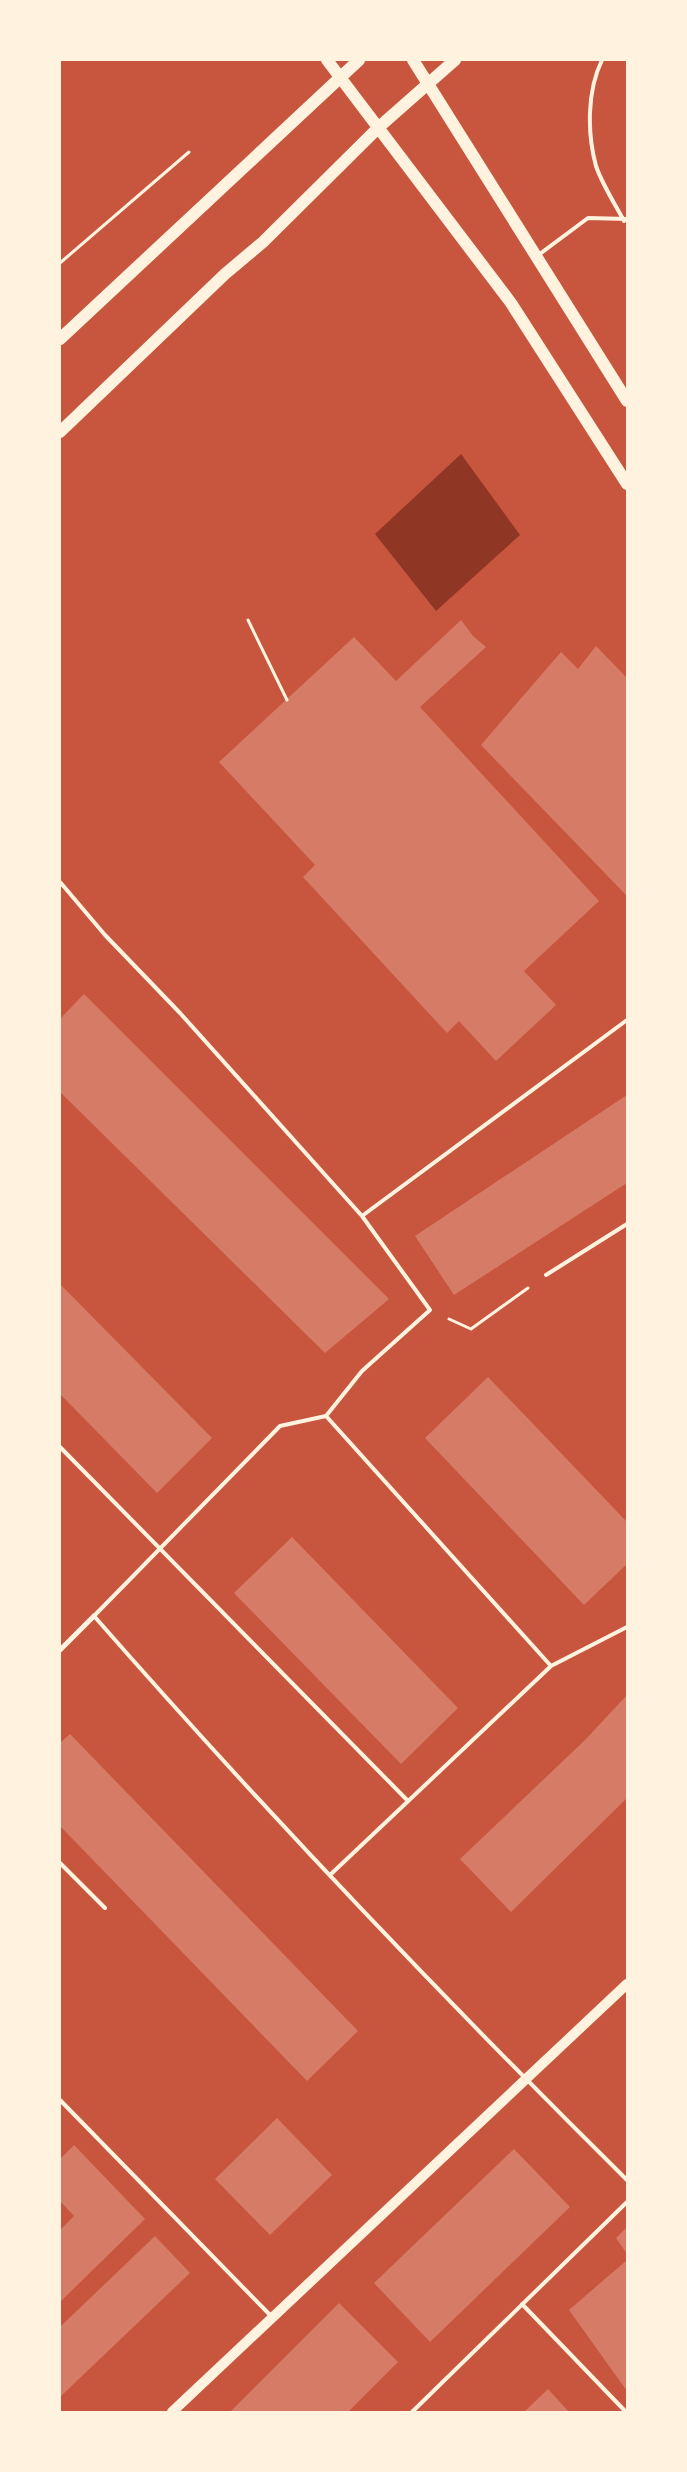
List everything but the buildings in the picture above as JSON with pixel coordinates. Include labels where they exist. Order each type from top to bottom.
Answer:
[{"type":"main road","points":[[327,60],[511,303],[627,484]]},
{"type":"main road","points":[[60,339],[359,60]]},
{"type":"main road","points":[[413,60],[627,400]]},
{"type":"main road","points":[[60,432],[225,274],[262,242],[379,127],[455,60]]},
{"type":"main road","points":[[172,2412],[627,1984]]},
{"type":"street","points":[[60,1650],[94,1616]]},
{"type":"lane","points":[[602,60],[596,72],[589,116],[596,166],[626,220]]},
{"type":"lane","points":[[537,256],[588,218],[626,220]]},
{"type":"lane","points":[[60,882],[105,935],[180,1013],[362,1216],[430,1310],[362,1371],[326,1416],[280,1426],[94,1616],[185,1720],[330,1874],[525,2080],[627,2180]]},
{"type":"lane","points":[[362,1216],[627,1020]]},
{"type":"lane","points":[[546,1274],[627,1224]]},
{"type":"lane","points":[[326,1416],[551,1666]]},
{"type":"lane","points":[[60,1447],[161,1547],[408,1801]]},
{"type":"lane","points":[[330,1874],[551,1666],[627,1626]]},
{"type":"lane","points":[[60,1863],[104,1908]]},
{"type":"lane","points":[[60,2100],[272,2318]]},
{"type":"lane","points":[[412,2412],[627,2202]]},
{"type":"lane","points":[[522,2304],[626,2412]]},
{"type":"path","points":[[60,263],[189,152]]},
{"type":"path","points":[[248,620],[287,700]]},
{"type":"path","points":[[430,1310],[471,1329],[546,1274]]},
{"type":"shaded area","points":[[461,454],[520,535],[436,611],[375,534]]}]
